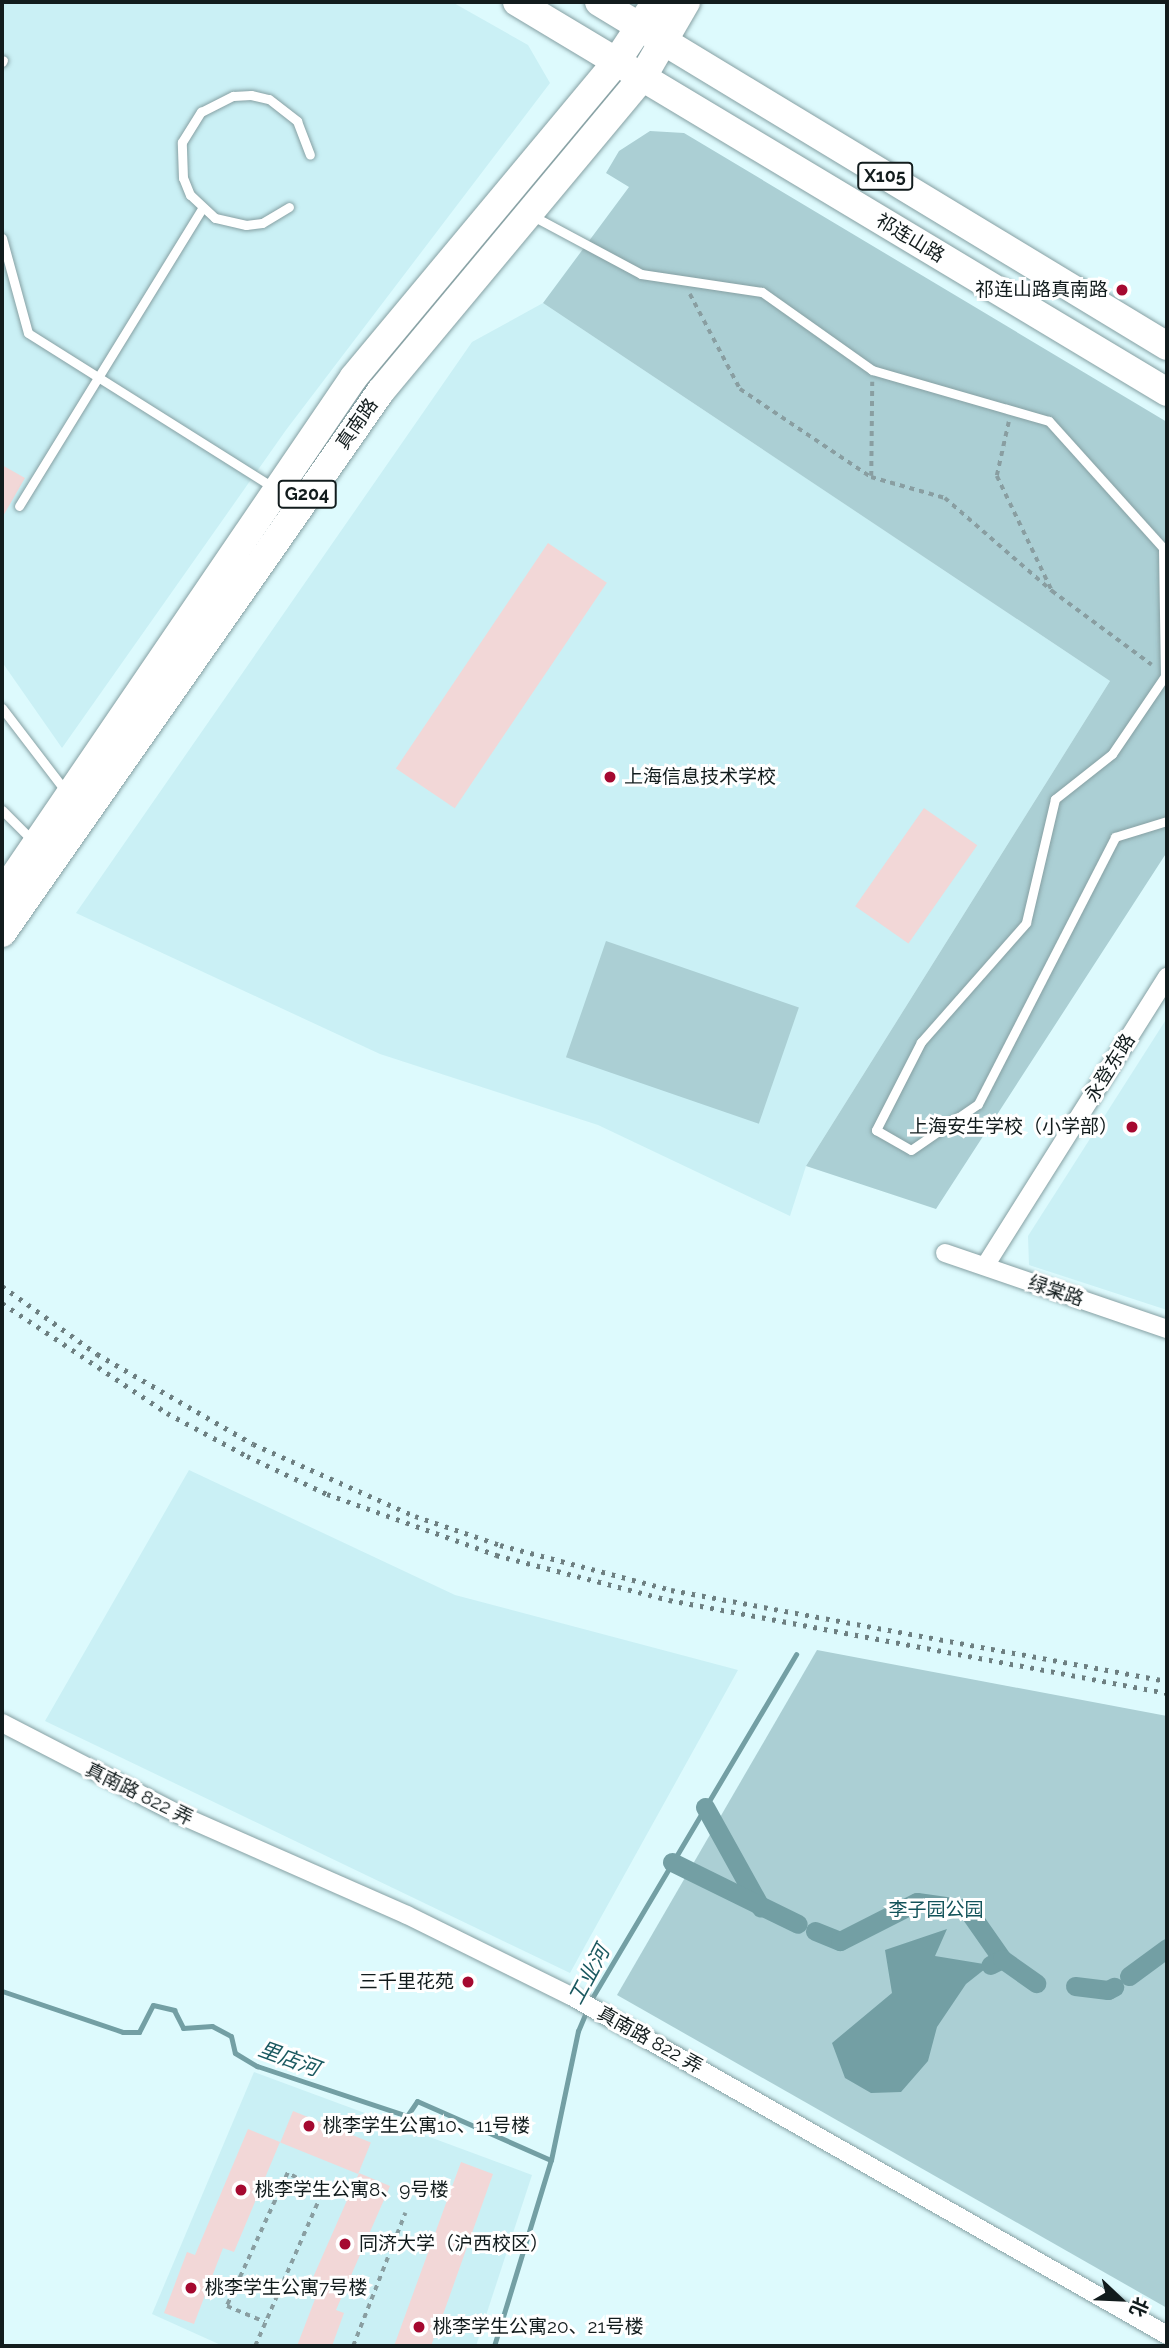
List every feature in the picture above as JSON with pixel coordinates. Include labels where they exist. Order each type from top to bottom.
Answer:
[{"type":"main road","name":"祁连山路","points":[[517,2],[1167,392]]},
{"type":"main road","points":[[599,2],[664,42]]},
{"type":"main road","name":"真南路","points":[[77,805],[275,489],[354,377],[430,280],[616,62],[656,2]]},
{"type":"main road","name":"真南路","points":[[2,933],[45,852],[77,805],[381,391],[642,78],[686,2]]},
{"type":"main road","name":"X105","points":[[664,42],[1167,346]]},
{"type":"main road","name":"真南路","points":[[2,894],[45,852]]},
{"type":"street","name":"永登东路","points":[[985,1266],[1167,977]]},
{"type":"street","name":"绿棠路","points":[[944,1253],[1167,1329]]},
{"type":"street","name":"真南路 822 弄","points":[[2,1723],[178,1814],[407,1915],[571,1996],[1167,2334]]},
{"type":"lane","points":[[289,207],[262,223],[246,225],[215,218],[202,209],[183,178],[180,160],[190,126],[216,101],[251,95],[277,103],[297,121],[310,155]]},
{"type":"lane","points":[[19,506],[202,209]]},
{"type":"lane","points":[[527,213],[641,274],[762,292],[872,370],[1049,421],[1165,551],[1165,676],[1112,754],[1055,799],[1026,923],[921,1042],[876,1130],[911,1150],[978,1104],[1115,837],[1167,821]]},
{"type":"lane","points":[[2,238],[28,333],[275,489]]},
{"type":"lane","points":[[2,708],[77,805]]},
{"type":"lane","points":[[2,810],[45,852]]},
{"type":"path","points":[[683,281],[740,389],[871,477],[945,498],[1052,591],[1165,676]]},
{"type":"path","points":[[871,477],[872,370]]},
{"type":"path","points":[[1012,412],[997,476],[1052,591]]},
{"type":"path","points":[[255,2346],[322,2193],[288,2173],[227,2306],[265,2322]]},
{"type":"path","points":[[353,2346],[405,2213]]},
{"type":"shaded area","points":[[2,2],[452,2],[528,45],[550,83],[286,430],[62,748],[2,662]]},
{"type":"shaded area","name":"上海信息技术学校","points":[[543,303],[1110,681],[806,1166],[790,1216],[598,1125],[380,1054],[76,913],[472,342]]},
{"type":"shaded area","name":"上海安生学校（小学部）","points":[[1167,1018],[1167,1310],[1029,1265],[1028,1236]]},
{"type":"shaded area","points":[[189,1470],[455,1595],[738,1670],[570,1973],[45,1721]]},
{"type":"shaded area","points":[[947,1929],[935,1956],[990,1965],[966,1984],[937,2027],[928,2061],[901,2092],[871,2093],[845,2078],[832,2043],[892,1993],[885,1950]]},
{"type":"shaded area","name":"同济大学（沪西校区）","points":[[254,2072],[532,2175],[476,2346],[223,2346],[152,2314]]},
{"type":"green space","points":[[650,131],[684,133],[1167,422],[1167,852],[936,1209],[806,1166],[1110,681],[543,303],[629,187],[606,173],[619,151]]},
{"type":"green space","points":[[606,941],[799,1007],[759,1124],[566,1057]]},
{"type":"green space","name":"李子园公园","points":[[817,1650],[1167,1716],[1167,2308],[617,1995]]},
{"type":"building","points":[[2,465],[25,478],[2,518]]},
{"type":"building","points":[[548,543],[607,583],[455,808],[396,768]]},
{"type":"building","points":[[924,808],[977,845],[908,944],[855,906]]},
{"type":"building","name":"桃李学生公寓10、11号楼","points":[[293,2111],[371,2142],[358,2174],[280,2143]]},
{"type":"building","name":"桃李学生公寓8、9号楼","points":[[248,2129],[280,2142],[234,2252],[223,2248],[194,2324],[164,2313],[187,2252],[195,2255]]},
{"type":"building","points":[[461,2162],[493,2174],[445,2309],[431,2346],[394,2346]]},
{"type":"building","points":[[359,2173],[390,2186],[336,2310],[344,2313],[332,2346],[297,2346],[320,2286],[311,2282]]},
{"type":"waterway","name":"工业河","points":[[494,2346],[551,2160],[578,2031],[592,1998],[796,1654]]},
{"type":"waterway","points":[[705,1807],[761,1908]]},
{"type":"waterway","points":[[672,1862],[798,1924]]},
{"type":"waterway","points":[[815,1931],[840,1941],[917,1902],[967,1909],[1002,1959],[990,1965]]},
{"type":"waterway","points":[[1129,1976],[1167,1948]]},
{"type":"waterway","points":[[1002,1959],[1036,1983]]},
{"type":"waterway","points":[[1075,1986],[1108,1990],[1114,1987]]},
{"type":"waterway","name":"里店河","points":[[2,1991],[123,2032],[139,2032],[153,2005],[174,2010],[183,2028],[212,2026],[231,2036],[235,2053],[257,2066],[407,2116],[417,2101],[551,2160]]},
{"type":"railway","points":[[2,1286],[97,1354],[253,1444],[415,1516],[500,1545],[671,1590],[1167,1681]]},
{"type":"railway","points":[[2,1303],[167,1413],[247,1456],[327,1494],[496,1555],[669,1600],[1167,1693]]},
{"type":"place","name":"祁连山路真南路","points":[[1122,290]]},
{"type":"place","name":"上海信息技术学校","points":[[610,777]]},
{"type":"place","name":"上海安生学校（小学部）","points":[[1132,1127]]},
{"type":"place","name":"三千里花苑","points":[[468,1982]]},
{"type":"place","name":"桃李学生公寓10、11号楼","points":[[309,2126]]},
{"type":"place","name":"桃李学生公寓8、9号楼","points":[[241,2190]]},
{"type":"place","name":"同济大学（沪西校区）","points":[[345,2244]]},
{"type":"place","name":"桃李学生公寓7号楼","points":[[191,2288]]},
{"type":"place","name":"桃李学生公寓20、21号楼","points":[[419,2327]]}]
